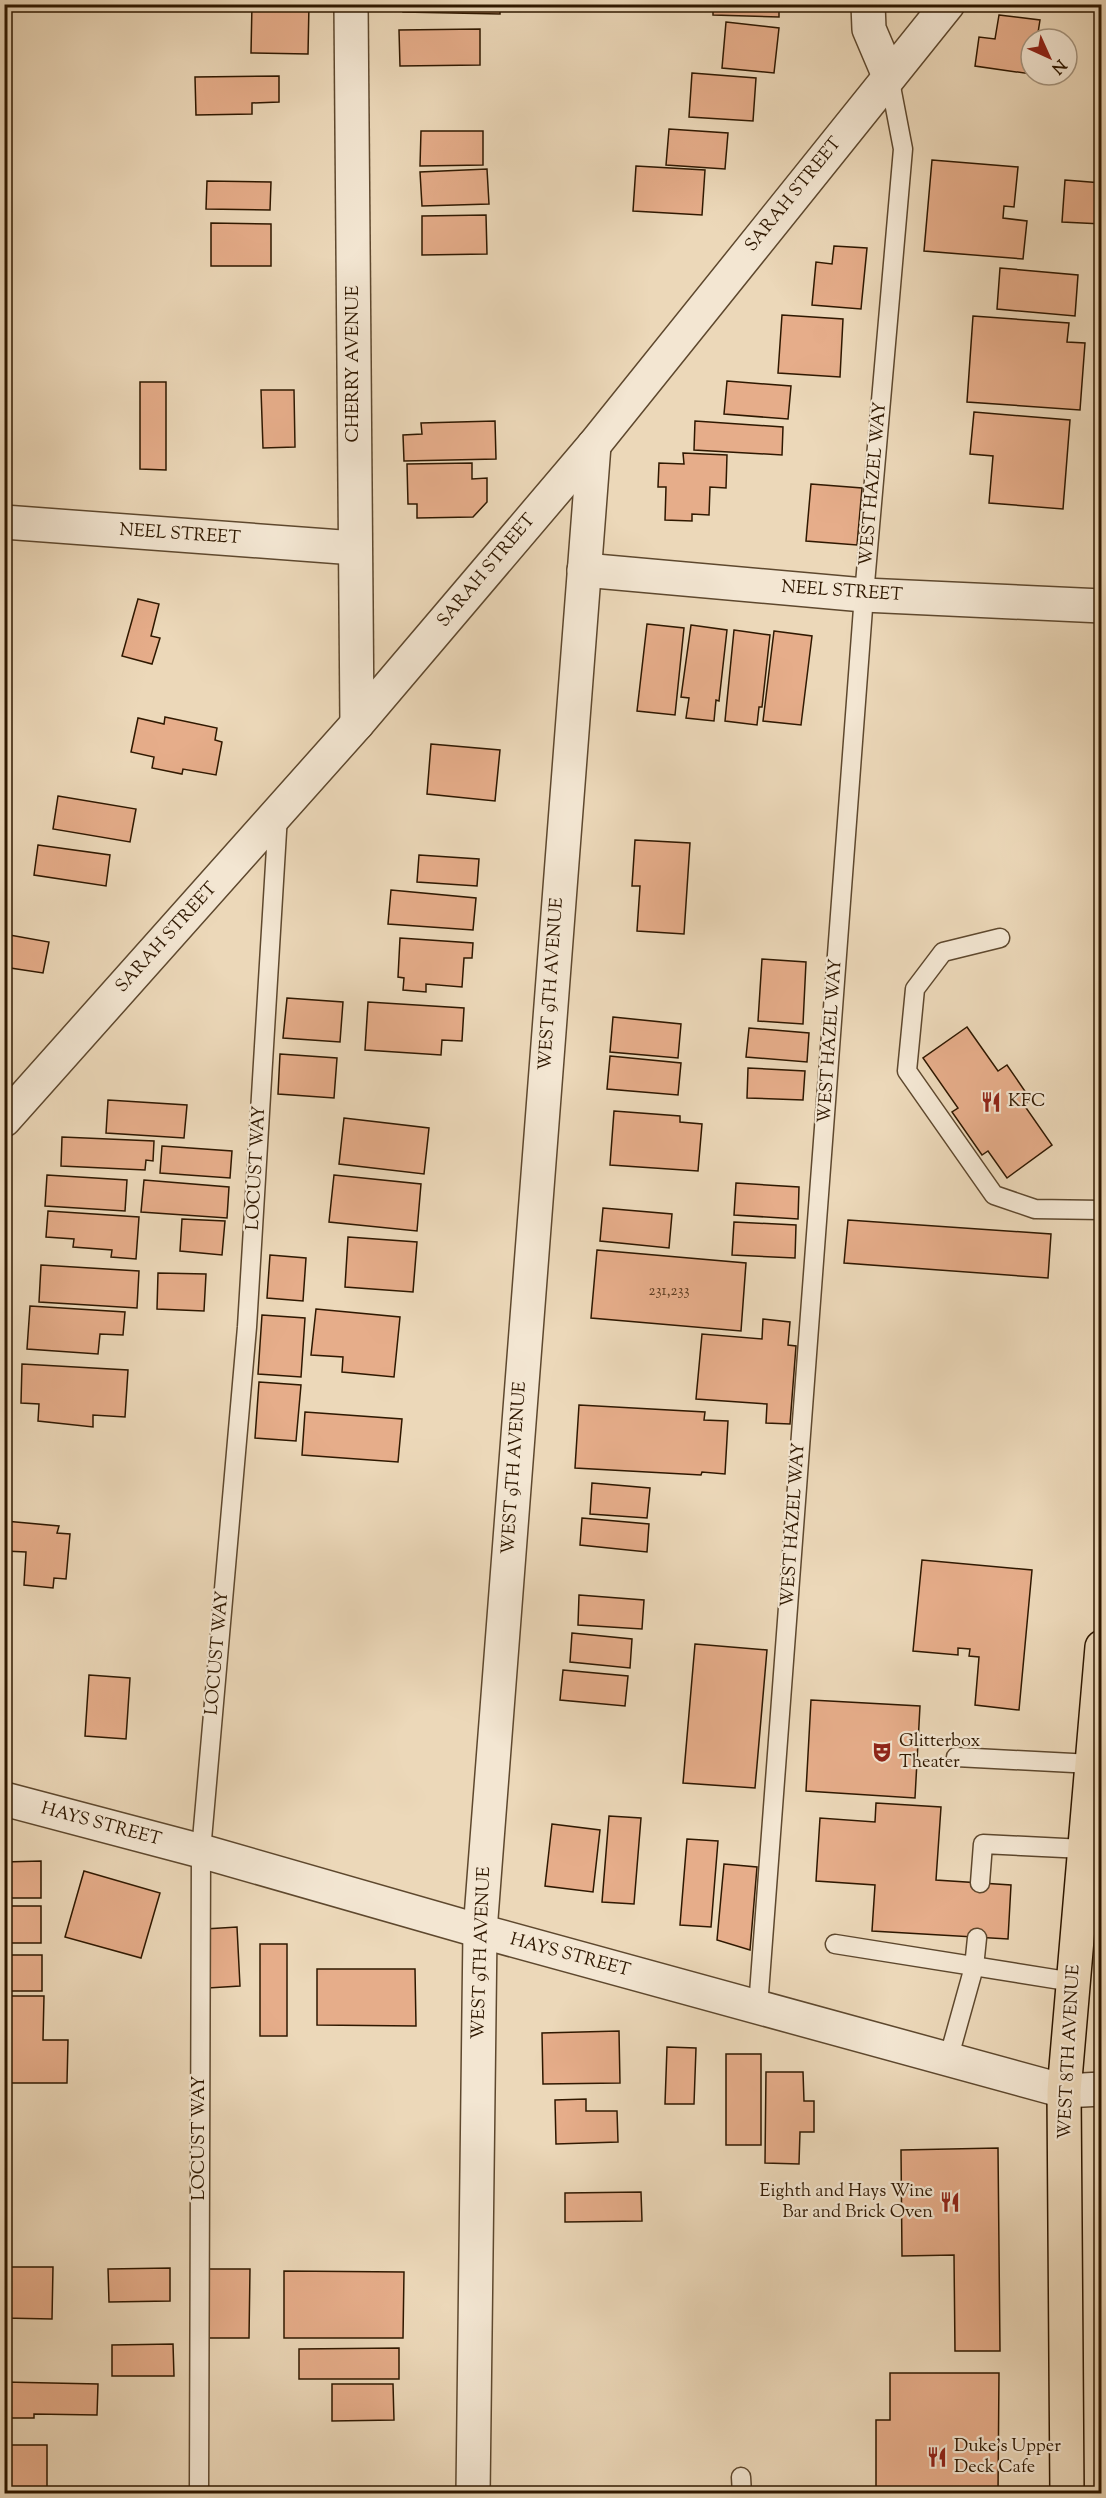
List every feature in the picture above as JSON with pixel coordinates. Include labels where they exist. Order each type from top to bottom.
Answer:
[{"type":"main road","name":"WEST 8TH AVENUE","points":[[1067,2493],[1064,2091],[1101,1647]]},
{"type":"street","name":"CHERRY AVENUE","points":[[351,4],[357,724]]},
{"type":"street","points":[[868,4],[869,29],[889,76]]},
{"type":"street","name":"SARAH STREET","points":[[4,1120],[357,724],[594,445],[948,4]]},
{"type":"street","name":"WEST 9TH AVENUE","points":[[473,2493],[480,1931],[594,445]]},
{"type":"street","name":"NEEL STREET","points":[[4,522],[356,548]]},
{"type":"street","name":"NEEL STREET","points":[[584,570],[864,595],[1101,606]]},
{"type":"street","name":"HAYS STREET","points":[[4,1799],[201,1851],[480,1931],[1064,2091],[1101,2089]]},
{"type":"lane","name":"WEST HAZEL WAY","points":[[758,2007],[864,595],[903,149],[889,76]]},
{"type":"lane","name":"LOCUST WAY","points":[[199,2493],[201,1851],[247,1327],[278,814]]},
{"type":"lane","points":[[1000,938],[943,952],[915,989],[907,1071],[994,1195],[1035,1209],[1101,1210]]},
{"type":"lane","points":[[956,1757],[1092,1764]]},
{"type":"lane","points":[[980,1883],[982,1844],[1084,1849]]},
{"type":"lane","points":[[948,2060],[974,1967],[976,1938]]},
{"type":"lane","points":[[835,1944],[1073,1982]]},
{"type":"building","points":[[252,4],[309,4],[308,54],[251,53]]},
{"type":"building","points":[[403,4],[500,4],[500,14],[403,12]]},
{"type":"building","points":[[713,4],[779,4],[779,17],[713,15]]},
{"type":"building","points":[[999,15],[1040,20],[1039,27],[1019,27],[1019,72],[975,66],[979,37],[995,39]]},
{"type":"building","points":[[726,22],[779,28],[774,73],[722,68]]},
{"type":"building","points":[[480,29],[480,65],[400,66],[399,30]]},
{"type":"building","points":[[692,73],[756,78],[753,121],[689,117]]},
{"type":"building","points":[[279,76],[279,102],[252,103],[252,114],[196,115],[195,77]]},
{"type":"building","points":[[669,129],[728,133],[725,169],[666,165]]},
{"type":"building","points":[[421,131],[483,131],[483,165],[420,166]]},
{"type":"building","points":[[932,160],[1018,167],[1014,207],[1004,206],[1003,218],[1027,221],[1023,259],[924,251]]},
{"type":"building","points":[[636,166],[705,170],[702,215],[633,211]]},
{"type":"building","points":[[487,169],[489,204],[422,206],[420,172]]},
{"type":"building","points":[[1065,180],[1102,183],[1102,224],[1062,222]]},
{"type":"building","points":[[207,181],[271,182],[270,210],[206,209]]},
{"type":"building","points":[[486,215],[487,254],[422,255],[422,216]]},
{"type":"building","points":[[211,223],[271,224],[271,266],[211,266]]},
{"type":"building","points":[[834,246],[867,248],[861,309],[812,305],[816,262],[832,264]]},
{"type":"building","points":[[1000,268],[1078,275],[1075,316],[997,309]]},
{"type":"building","points":[[782,315],[843,319],[840,377],[778,373]]},
{"type":"building","points":[[973,316],[1069,323],[1067,342],[1085,343],[1080,410],[967,402]]},
{"type":"building","points":[[727,381],[791,386],[788,419],[724,414]]},
{"type":"building","points":[[140,382],[166,382],[166,470],[140,469]]},
{"type":"building","points":[[261,390],[294,390],[295,447],[263,448]]},
{"type":"building","points":[[974,412],[1070,420],[1063,509],[989,503],[993,456],[970,454]]},
{"type":"building","points":[[495,421],[496,459],[404,461],[403,435],[422,434],[421,423]]},
{"type":"building","points":[[695,421],[783,427],[782,455],[694,450]]},
{"type":"building","points":[[683,453],[727,455],[726,488],[710,487],[709,515],[692,514],[692,521],[665,520],[666,487],[658,487],[659,463],[684,464]]},
{"type":"building","points":[[472,463],[472,479],[487,478],[487,502],[473,517],[417,518],[417,504],[408,504],[407,464]]},
{"type":"building","points":[[811,484],[862,488],[857,545],[806,541]]},
{"type":"building","points":[[138,599],[159,604],[151,636],[160,638],[152,664],[122,656]]},
{"type":"building","points":[[647,624],[684,628],[675,715],[637,711]]},
{"type":"building","points":[[691,625],[727,630],[719,701],[716,700],[714,721],[686,718],[689,698],[681,697]]},
{"type":"building","points":[[734,630],[770,635],[762,707],[759,707],[757,725],[725,721]]},
{"type":"building","points":[[774,631],[812,636],[801,725],[763,721]]},
{"type":"building","points":[[165,717],[217,728],[215,740],[222,742],[216,775],[183,769],[182,774],[152,768],[154,757],[131,752],[138,718],[164,724]]},
{"type":"building","points":[[431,744],[500,750],[495,801],[427,794]]},
{"type":"building","points":[[58,796],[136,809],[130,842],[53,829]]},
{"type":"building","points":[[635,840],[690,843],[684,934],[637,931],[640,886],[632,886]]},
{"type":"building","points":[[38,845],[110,855],[106,886],[34,875]]},
{"type":"building","points":[[419,855],[479,859],[477,886],[417,882]]},
{"type":"building","points":[[391,890],[476,898],[473,930],[388,924]]},
{"type":"building","points":[[4,934],[49,942],[43,973],[4,967]]},
{"type":"building","points":[[400,938],[473,943],[472,958],[464,958],[462,987],[426,984],[426,992],[403,990],[404,978],[398,977]]},
{"type":"building","points":[[762,959],[806,962],[803,1024],[758,1021]]},
{"type":"building","points":[[287,998],[343,1002],[340,1042],[283,1038]]},
{"type":"building","points":[[368,1002],[464,1008],[462,1041],[442,1040],[441,1055],[365,1050]]},
{"type":"building","points":[[613,1017],[681,1024],[678,1058],[610,1052]]},
{"type":"building","name":"KFC","points":[[967,1027],[998,1071],[1007,1065],[1031,1100],[1024,1105],[1052,1145],[1007,1178],[988,1151],[982,1155],[952,1112],[958,1108],[923,1058]]},
{"type":"building","points":[[749,1028],[809,1033],[807,1062],[746,1057]]},
{"type":"building","points":[[280,1054],[337,1058],[334,1098],[278,1094]]},
{"type":"building","points":[[610,1056],[681,1063],[678,1095],[607,1089]]},
{"type":"building","points":[[748,1068],[805,1071],[803,1100],[747,1098]]},
{"type":"building","points":[[108,1100],[187,1105],[184,1138],[106,1133]]},
{"type":"building","points":[[614,1111],[680,1116],[680,1122],[702,1124],[698,1171],[610,1165]]},
{"type":"building","points":[[344,1118],[429,1128],[424,1174],[339,1164]]},
{"type":"building","points":[[62,1137],[154,1141],[153,1161],[146,1160],[145,1170],[61,1166]]},
{"type":"building","points":[[162,1146],[232,1151],[230,1178],[160,1173]]},
{"type":"building","points":[[47,1175],[127,1180],[125,1211],[45,1206]]},
{"type":"building","points":[[334,1175],[421,1184],[417,1231],[329,1222]]},
{"type":"building","points":[[144,1180],[229,1187],[227,1218],[141,1212]]},
{"type":"building","points":[[736,1183],[799,1187],[798,1219],[734,1215]]},
{"type":"building","points":[[603,1208],[672,1214],[669,1248],[600,1241]]},
{"type":"building","points":[[48,1211],[139,1217],[136,1259],[111,1257],[112,1250],[73,1247],[74,1239],[46,1237]]},
{"type":"building","points":[[182,1219],[225,1221],[222,1255],[180,1251]]},
{"type":"building","points":[[848,1220],[1051,1234],[1048,1278],[844,1263]]},
{"type":"building","points":[[734,1222],[796,1225],[795,1258],[732,1255]]},
{"type":"building","points":[[348,1237],[417,1242],[413,1292],[345,1287]]},
{"type":"building","points":[[597,1250],[746,1263],[741,1331],[591,1318]]},
{"type":"building","points":[[270,1255],[306,1258],[303,1301],[267,1298]]},
{"type":"building","points":[[41,1265],[139,1271],[137,1308],[39,1302]]},
{"type":"building","points":[[158,1273],[206,1274],[204,1311],[157,1309]]},
{"type":"building","points":[[30,1306],[125,1312],[123,1335],[100,1334],[98,1354],[27,1349]]},
{"type":"building","points":[[316,1309],[400,1317],[394,1377],[342,1372],[343,1357],[311,1355]]},
{"type":"building","points":[[262,1315],[305,1318],[301,1377],[258,1374]]},
{"type":"building","points":[[763,1319],[790,1322],[788,1345],[796,1346],[790,1424],[766,1423],[767,1404],[696,1399],[702,1334],[762,1339]]},
{"type":"building","points":[[22,1364],[128,1370],[125,1417],[93,1415],[93,1427],[38,1421],[39,1404],[21,1403]]},
{"type":"building","points":[[259,1382],[301,1385],[296,1441],[255,1438]]},
{"type":"building","points":[[579,1405],[705,1412],[704,1420],[728,1421],[725,1474],[702,1472],[701,1475],[575,1468]]},
{"type":"building","points":[[305,1412],[402,1419],[398,1462],[302,1455]]},
{"type":"building","points":[[592,1483],[650,1488],[647,1518],[590,1514]]},
{"type":"building","points":[[582,1518],[649,1524],[647,1552],[580,1545]]},
{"type":"building","points":[[5,1521],[59,1526],[57,1533],[70,1534],[66,1579],[54,1578],[53,1588],[24,1585],[26,1552],[4,1551]]},
{"type":"building","points":[[922,1560],[1032,1570],[1019,1710],[975,1705],[979,1657],[969,1656],[970,1649],[958,1648],[958,1655],[913,1651]]},
{"type":"building","points":[[579,1595],[644,1600],[642,1629],[578,1625]]},
{"type":"building","points":[[572,1633],[632,1639],[630,1668],[570,1662]]},
{"type":"building","points":[[695,1644],[767,1650],[755,1788],[683,1783]]},
{"type":"building","points":[[563,1670],[628,1676],[625,1706],[560,1700]]},
{"type":"building","points":[[89,1675],[130,1678],[126,1739],[85,1736]]},
{"type":"building","points":[[811,1700],[920,1706],[915,1798],[806,1791]]},
{"type":"building","points":[[876,1803],[941,1807],[936,1880],[1011,1885],[1008,1939],[872,1931],[875,1885],[816,1881],[820,1818],[875,1822]]},
{"type":"building","points":[[609,1816],[641,1818],[634,1904],[602,1902]]},
{"type":"building","points":[[552,1824],[600,1830],[593,1892],[545,1886]]},
{"type":"building","points":[[687,1839],[718,1841],[711,1927],[680,1925]]},
{"type":"building","points":[[41,1861],[41,1898],[4,1898],[4,1862]]},
{"type":"building","points":[[724,1864],[757,1867],[750,1950],[717,1940]]},
{"type":"building","points":[[84,1871],[160,1893],[141,1958],[65,1937]]},
{"type":"building","points":[[4,1906],[41,1906],[41,1943],[4,1943]]},
{"type":"building","points":[[237,1927],[240,1986],[208,1988],[205,1929]]},
{"type":"building","points":[[260,1944],[287,1944],[287,2036],[260,2036]]},
{"type":"building","points":[[4,1955],[42,1955],[42,1991],[4,1991]]},
{"type":"building","points":[[317,1969],[415,1969],[416,2026],[317,2025]]},
{"type":"building","points":[[4,1996],[44,1996],[43,2040],[68,2040],[67,2083],[4,2083]]},
{"type":"building","points":[[619,2031],[620,2083],[543,2084],[542,2033]]},
{"type":"building","points":[[667,2047],[696,2048],[694,2104],[665,2104]]},
{"type":"building","points":[[726,2054],[761,2054],[761,2145],[726,2145]]},
{"type":"building","points":[[766,2072],[803,2072],[804,2101],[814,2101],[814,2132],[800,2132],[799,2164],[765,2163]]},
{"type":"building","points":[[586,2099],[586,2111],[617,2111],[618,2142],[556,2144],[555,2100]]},
{"type":"building","name":"Eighth and Hays Wine Bar and Brick Oven","points":[[998,2148],[1000,2351],[955,2351],[954,2255],[902,2256],[901,2150]]},
{"type":"building","points":[[641,2192],[642,2221],[565,2222],[565,2193]]},
{"type":"building","points":[[4,2267],[53,2267],[52,2319],[4,2318]]},
{"type":"building","points":[[170,2268],[170,2301],[109,2302],[108,2269]]},
{"type":"building","points":[[208,2269],[250,2269],[249,2338],[208,2338]]},
{"type":"building","points":[[284,2271],[404,2272],[403,2338],[284,2338]]},
{"type":"building","points":[[173,2344],[174,2376],[112,2376],[112,2345]]},
{"type":"building","points":[[399,2348],[399,2379],[299,2379],[299,2349]]},
{"type":"building","name":"Duke's Upper Deck Cafe","points":[[890,2373],[999,2373],[998,2494],[876,2494],[876,2420],[890,2420]]},
{"type":"building","points":[[4,2382],[98,2384],[97,2415],[34,2414],[34,2418],[4,2418]]},
{"type":"building","points":[[332,2384],[393,2384],[394,2420],[332,2421]]},
{"type":"building","points":[[4,2445],[47,2445],[47,2494],[9,2494],[9,2489],[4,2489]]},
{"type":"place","name":"KFC","points":[[991,1102]]},
{"type":"place","name":"Glitterbox Theater","points":[[882,1752]]},
{"type":"place","name":"Eighth and Hays Wine Bar and Brick Oven","points":[[950,2202]]},
{"type":"place","name":"Duke's Upper Deck Cafe","points":[[937,2457]]}]
